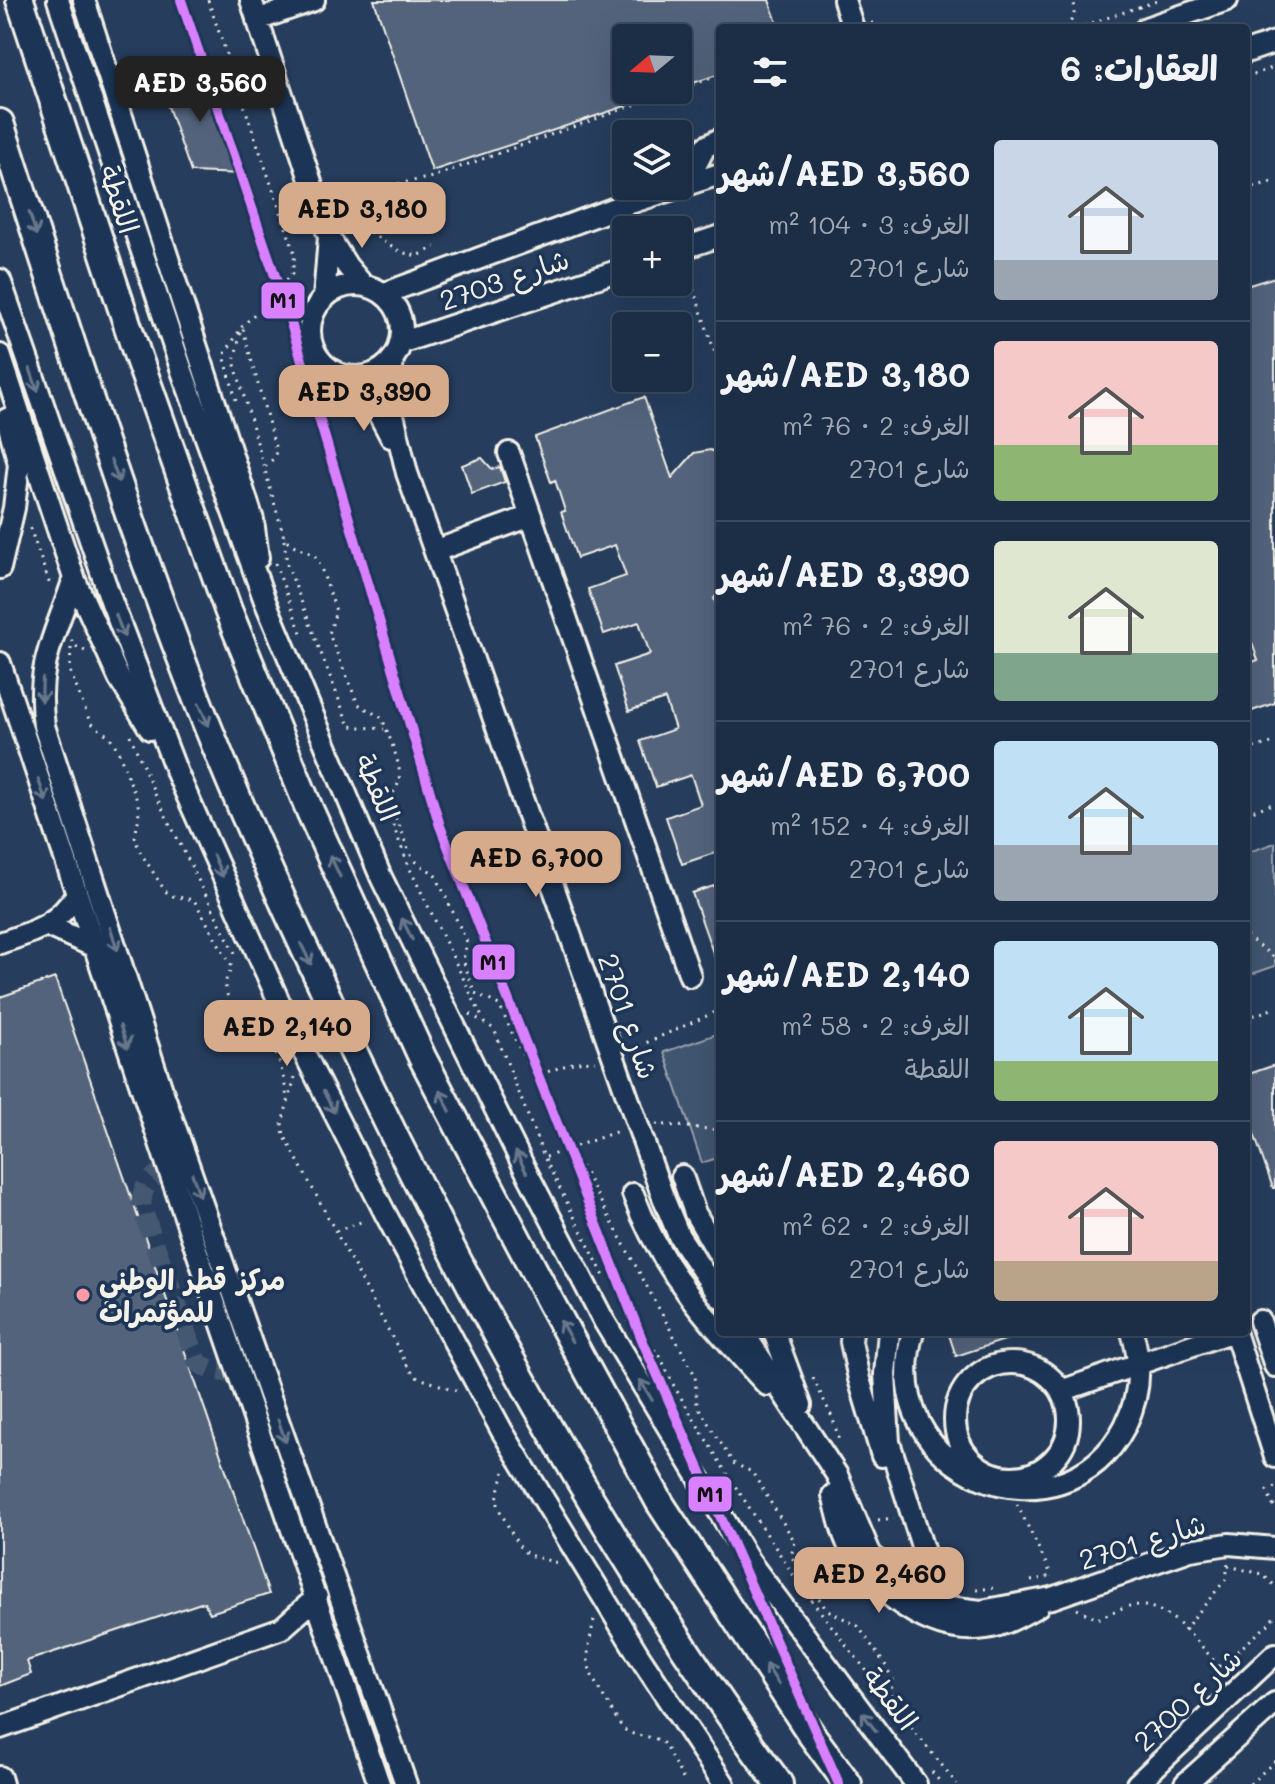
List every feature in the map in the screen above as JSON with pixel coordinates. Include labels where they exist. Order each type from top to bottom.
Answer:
[{"type":"main road","name":"اللقطة","points":[[20,0],[136,351],[222,596],[310,811],[410,1031],[529,1262],[660,1503],[811,1734],[847,1783]]},
{"type":"main road","points":[[0,123],[92,406],[191,685],[294,929],[482,1310],[635,1574],[736,1726],[779,1784]]},
{"type":"main road","points":[[736,1726],[759,1784]]},
{"type":"street","name":"اللقطة","points":[[58,0],[182,371],[265,601],[381,877],[604,1321],[749,1561],[895,1756],[923,1780]]},
{"type":"street","points":[[84,0],[253,520],[265,601]]},
{"type":"street","points":[[251,0],[329,237],[363,285]]},
{"type":"street","points":[[257,20],[314,0]]},
{"type":"street","points":[[844,0],[852,24]]},
{"type":"street","points":[[1145,24],[1227,0]]},
{"type":"street","points":[[1250,51],[1275,42]]},
{"type":"street","points":[[692,172],[705,147],[716,141]]},
{"type":"street","name":"شارع 2703","points":[[692,184],[716,175]]},
{"type":"street","name":"شارع 2703","points":[[383,294],[640,200]]},
{"type":"street","points":[[324,298],[329,237]]},
{"type":"street","points":[[692,246],[716,237]]},
{"type":"street","name":"شارع 2703","points":[[396,351],[612,273]]},
{"type":"street","points":[[0,280],[112,603],[177,773],[285,1015],[385,1213],[502,1431],[638,1654],[724,1784]]},
{"type":"street","points":[[349,285],[363,285],[383,294],[393,303],[399,316],[396,351],[373,374],[347,376],[334,371],[323,362],[311,337],[315,309],[335,289],[349,285]]},
{"type":"street","name":"شارع 2701","points":[[396,351],[389,398],[407,473]]},
{"type":"street","points":[[0,355],[21,441],[14,508],[0,568]]},
{"type":"street","name":"شارع 2701","points":[[347,376],[375,407],[407,473],[679,1236],[716,1291]]},
{"type":"street","points":[[0,397],[21,441],[74,578],[119,678],[177,773]]},
{"type":"street","points":[[509,453],[690,976]]},
{"type":"street","points":[[435,551],[531,516]]},
{"type":"street","points":[[74,578],[43,667],[40,697],[44,726],[162,1090],[406,1784]]},
{"type":"street","points":[[0,663],[93,946],[379,1784]]},
{"type":"street","points":[[0,943],[48,926],[77,894]]},
{"type":"street","points":[[48,926],[70,933],[93,946]]},
{"type":"street","points":[[682,1176],[695,1213],[716,1249]]},
{"type":"street","points":[[633,1194],[645,1228],[686,1295],[716,1328]]},
{"type":"street","points":[[1260,1321],[1275,1366]]},
{"type":"street","points":[[723,1336],[810,1432]]},
{"type":"street","name":"شارع 2701","points":[[746,1336],[837,1475],[870,1553],[892,1579],[935,1603],[981,1611],[1061,1595],[1190,1550],[1239,1544],[1275,1548]]},
{"type":"street","points":[[775,1336],[810,1432]]},
{"type":"street","points":[[852,1336],[866,1405],[935,1603]]},
{"type":"street","points":[[889,1336],[885,1374],[889,1442],[935,1603]]},
{"type":"street","points":[[912,1336],[906,1364],[907,1382],[916,1417],[935,1447],[962,1470],[978,1478],[1048,1485],[1096,1461],[1121,1434],[1137,1391],[1139,1364],[1133,1336]]},
{"type":"street","points":[[1061,1391],[1220,1336]]},
{"type":"street","points":[[1233,1336],[1275,1457]]},
{"type":"street","points":[[1018,1362],[1047,1375],[1061,1391],[1069,1417],[1068,1431],[1057,1455],[1036,1472],[1008,1482],[983,1470],[963,1451],[955,1426],[955,1413],[963,1389],[981,1371],[992,1365],[1018,1362]]},
{"type":"street","name":"شارع 2701","points":[[810,1432],[848,1545],[868,1575],[887,1594],[922,1617],[945,1627],[986,1628],[1018,1618],[1061,1595]]},
{"type":"street","name":"شارع 2701","points":[[1239,1544],[1275,1561]]},
{"type":"street","points":[[282,1628],[317,1597]]},
{"type":"street","points":[[0,1728],[282,1628],[306,1629],[330,1636]]},
{"type":"street","name":"شارع 2700","points":[[1137,1784],[1275,1654]]},
{"type":"street","points":[[1185,1784],[1275,1703]]},
{"type":"street","points":[[0,1777],[2,1784]]},
{"type":"path","points":[[208,0],[295,254],[292,274],[242,327],[224,355],[236,399]]},
{"type":"path","points":[[1069,24],[1073,19],[1073,0]]},
{"type":"path","points":[[1089,24],[1160,0]]},
{"type":"path","points":[[1139,7],[1145,24]]},
{"type":"path","points":[[1250,76],[1275,67]]},
{"type":"path","points":[[692,85],[716,76]]},
{"type":"path","points":[[335,195],[429,178],[638,104]]},
{"type":"path","points":[[1250,188],[1275,181]]},
{"type":"path","points":[[331,183],[335,195],[357,221],[407,254],[420,255],[435,247]]},
{"type":"path","points":[[692,287],[716,356]]},
{"type":"path","points":[[242,327],[234,361],[284,537],[287,564],[349,726]]},
{"type":"path","points":[[242,327],[276,450],[275,457],[264,468]]},
{"type":"path","points":[[284,537],[290,546],[312,553],[318,559],[336,611],[329,634],[358,704],[382,718],[400,771],[399,781],[387,801],[387,810],[410,869],[483,1019]]},
{"type":"path","points":[[275,562],[306,646]]},
{"type":"path","points":[[71,640],[70,671],[90,722],[110,737],[118,750],[138,803],[135,837],[139,850],[165,891],[194,900],[202,912],[232,967],[225,985],[228,995],[241,1020],[267,1038],[285,1077],[287,1105]]},
{"type":"path","points":[[337,729],[349,726],[386,729]]},
{"type":"path","points":[[1250,749],[1275,742]]},
{"type":"path","points":[[155,794],[240,963]]},
{"type":"path","points":[[1250,812],[1275,803]]},
{"type":"path","points":[[387,810],[399,823],[410,854],[437,878],[467,942],[463,960],[475,993],[499,1005],[533,1077],[695,1375],[697,1405],[733,1463],[752,1472],[795,1542],[791,1556],[826,1609],[858,1626],[886,1666],[892,1679],[891,1702]]},
{"type":"path","points":[[1250,939],[1275,958]]},
{"type":"path","points":[[1250,1017],[1275,1008]]},
{"type":"path","points":[[469,1013],[483,1019],[494,1029],[544,1157],[611,1290]]},
{"type":"path","points":[[294,1068],[295,1077],[282,1123],[284,1135],[408,1367],[416,1377],[460,1392]]},
{"type":"path","points":[[637,1124],[716,1130]]},
{"type":"path","points":[[544,1157],[602,1137]]},
{"type":"path","points":[[335,1231],[385,1213]]},
{"type":"path","points":[[641,1344],[625,1317],[660,1356],[674,1386],[724,1469],[802,1588],[957,1784]]},
{"type":"path","points":[[503,1461],[505,1471],[497,1499],[518,1545],[528,1555],[563,1564]]},
{"type":"path","points":[[1008,1482],[1051,1576],[1062,1573],[1061,1595],[1077,1609],[1097,1619],[1122,1607],[1144,1605],[1165,1615],[1184,1630],[1238,1689]]},
{"type":"path","points":[[1275,1487],[1267,1490],[1275,1510]]},
{"type":"path","points":[[1184,1630],[1226,1579],[1228,1566],[1239,1544]]},
{"type":"path","points":[[1228,1566],[1262,1574],[1275,1586]]},
{"type":"path","points":[[596,1613],[587,1655],[591,1678],[624,1729],[659,1739],[664,1744],[686,1784]]},
{"type":"path","points":[[1219,1667],[1271,1622],[1275,1614]]},
{"type":"path","points":[[1250,1784],[1275,1761]]},
{"type":"path","points":[[923,1780],[942,1784]]},
{"type":"shaded area","points":[[1275,843],[1275,966],[1250,975],[1250,852]]},
{"type":"shaded area","points":[[716,1034],[716,1158],[702,1163],[664,1052]]},
{"type":"building","points":[[374,0],[769,0],[778,24],[716,24],[716,75],[692,83],[692,24],[612,24],[612,104],[631,104],[432,171]]},
{"type":"building","points":[[157,75],[211,78],[243,174],[191,172]]},
{"type":"building","points":[[1275,277],[1275,703],[1250,712],[1250,663],[1258,660],[1250,637],[1250,285]]},
{"type":"building","points":[[644,397],[672,478],[694,453],[710,450],[716,452],[716,852],[682,864],[666,817],[701,805],[691,775],[656,787],[640,741],[675,729],[665,699],[629,711],[614,666],[650,654],[639,622],[604,634],[588,589],[626,576],[615,545],[577,558],[561,512],[565,511],[555,480],[551,482],[535,437]]},
{"type":"building","points":[[482,458],[492,469],[500,467],[505,482],[472,494],[462,465]]},
{"type":"building","points":[[716,885],[716,961],[692,893]]},
{"type":"building","name":"مركز قطر الوطني للمؤتمرات","points":[[55,978],[269,1594],[210,1613],[204,1602],[27,1661],[31,1674],[0,1686],[0,997]]},
{"type":"building","points":[[1275,1065],[1275,1188],[1250,1122],[1250,1074]]},
{"type":"building","points":[[949,1336],[1017,1336],[956,1356]]},
{"type":"tunnel","points":[[168,1167],[144,1189],[142,1209],[197,1361],[212,1370],[240,1372]]},
{"type":"transit line","name":"M1","points":[[181,0],[290,320],[440,826],[643,1342],[839,1784]]},
{"type":"place","name":"مركز قطر الوطني للمؤتمرات","points":[[83,1295]]}]
